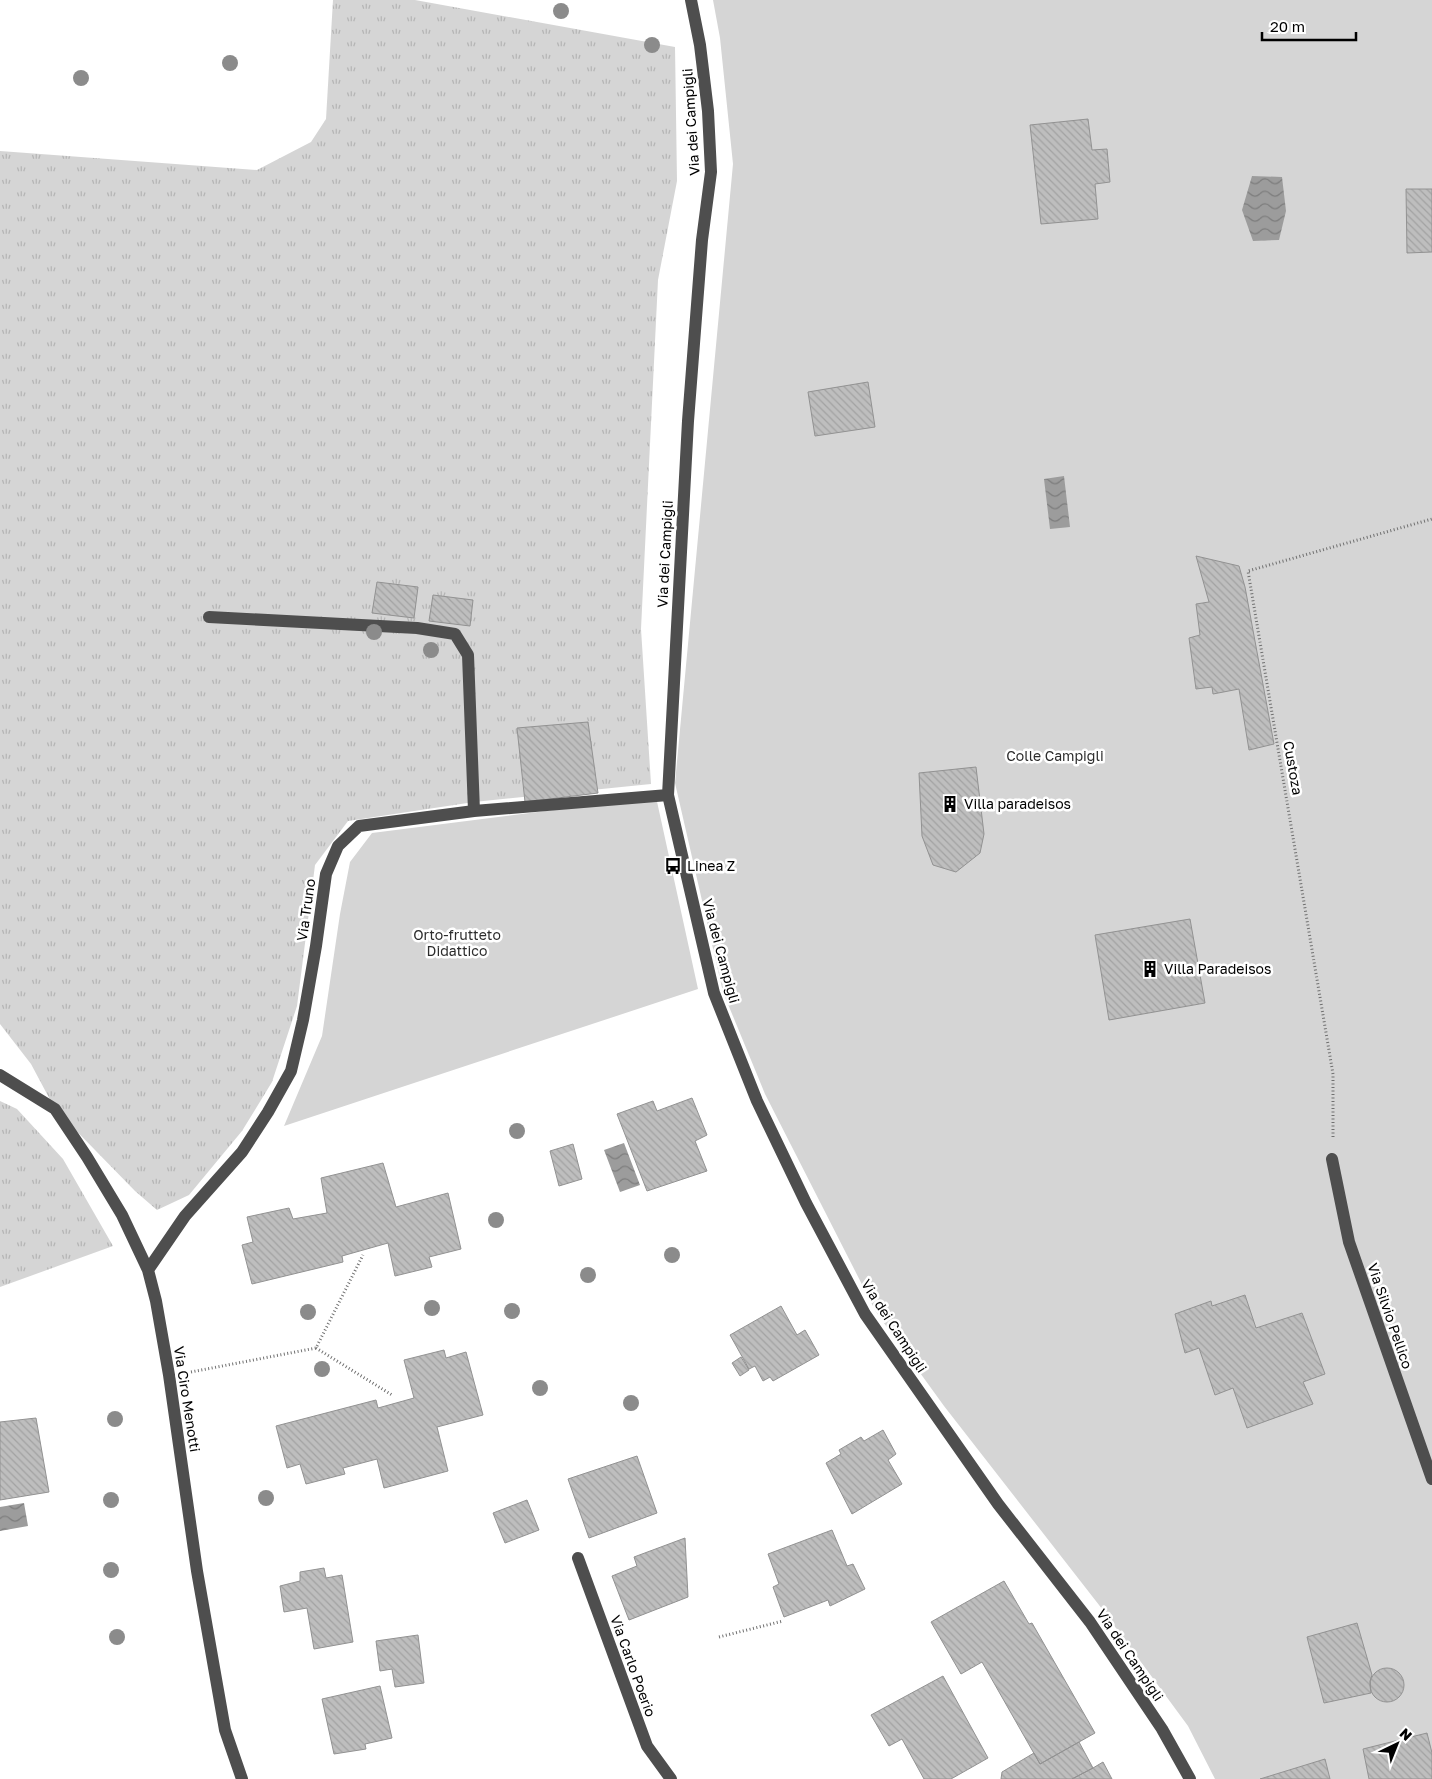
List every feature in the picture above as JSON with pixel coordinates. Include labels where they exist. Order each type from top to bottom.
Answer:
[{"type":"street","name":"Via dei Campigli","points":[[691,0],[708,111],[711,172],[702,240],[688,421],[668,795],[714,993],[757,1101],[806,1203],[865,1314],[998,1504],[1090,1622],[1162,1730],[1190,1779]]},
{"type":"street","points":[[209,617],[417,628],[455,634],[468,655],[474,811]]},
{"type":"street","name":"Via Truno","points":[[148,1270],[185,1216],[242,1152],[292,1071],[305,1011],[326,874],[338,846],[359,826],[474,811],[668,795]]},
{"type":"street","name":"Via Ciro Menotti","points":[[0,1076],[55,1109],[122,1215],[148,1270],[156,1301],[169,1375],[197,1571],[225,1730],[242,1779]]},
{"type":"street","name":"Via Silvio Pellico","points":[[1332,1159],[1349,1242],[1432,1479]]},
{"type":"street","name":"Via Carlo Poerio","points":[[578,1558],[647,1746],[671,1779]]},
{"type":"path","name":"Custoza","points":[[1332,1159],[1334,1074],[1248,571],[1432,519]]},
{"type":"path","points":[[316,1348],[363,1255]]},
{"type":"path","points":[[169,1375],[316,1348],[392,1395]]},
{"type":"path","points":[[719,1637],[783,1621]]},
{"type":"green space","points":[[333,0],[415,0],[675,47],[677,181],[658,280],[641,629],[651,784],[474,802],[348,821],[315,865],[297,1006],[272,1082],[242,1131],[189,1195],[157,1210],[135,1191],[55,1109],[31,1064],[0,1024],[0,151],[257,170],[311,142],[326,119]]},
{"type":"green space","name":"Colle Campigli","points":[[713,0],[1432,0],[1432,1779],[1215,1779],[1188,1726],[1099,1605],[944,1406],[876,1312],[765,1094],[723,992],[675,783],[733,164],[720,38]]},
{"type":"green space","name":"Orto-frutteto Didattico","points":[[656,797],[698,989],[284,1126],[322,1036],[340,914],[350,862],[372,833]]},
{"type":"green space","points":[[0,1101],[17,1109],[63,1159],[113,1246],[0,1287]]},
{"type":"water","points":[[1252,176],[1282,177],[1286,211],[1279,240],[1253,241],[1242,210]]},
{"type":"water","points":[[1064,476],[1070,527],[1050,529],[1044,479]]},
{"type":"water","points":[[624,1143],[640,1185],[620,1192],[604,1150]]},
{"type":"water","points":[[24,1503],[28,1526],[0,1531],[0,1507]]},
{"type":"building","points":[[1088,119],[1092,150],[1107,149],[1110,182],[1095,184],[1098,219],[1041,224],[1030,125]]},
{"type":"building","points":[[1406,189],[1432,189],[1432,252],[1407,253]]},
{"type":"building","points":[[868,382],[875,427],[815,436],[808,392]]},
{"type":"building","points":[[1196,556],[1239,566],[1245,587],[1274,744],[1249,750],[1239,689],[1213,694],[1212,687],[1196,689],[1189,638],[1200,635],[1196,604],[1209,602]]},
{"type":"building","points":[[377,582],[418,587],[414,618],[372,613]]},
{"type":"building","points":[[433,595],[473,600],[470,626],[429,621]]},
{"type":"building","points":[[588,722],[598,793],[525,802],[517,728]]},
{"type":"building","name":"Villa paradeisos","points":[[976,767],[984,834],[980,853],[956,872],[933,865],[922,836],[919,773]]},
{"type":"building","name":"Villa Paradeisos","points":[[1190,919],[1205,1003],[1109,1020],[1095,935]]},
{"type":"building","points":[[692,1098],[707,1135],[695,1141],[707,1171],[647,1191],[617,1114],[653,1101],[657,1111]]},
{"type":"building","points":[[573,1144],[582,1179],[559,1186],[550,1151]]},
{"type":"building","points":[[383,1163],[396,1207],[448,1193],[461,1249],[429,1257],[432,1267],[395,1276],[388,1243],[342,1256],[343,1262],[252,1284],[242,1245],[253,1242],[247,1217],[289,1208],[293,1219],[327,1213],[321,1178]]},
{"type":"building","points":[[1245,1295],[1256,1328],[1302,1313],[1325,1374],[1303,1382],[1313,1404],[1247,1428],[1233,1388],[1215,1395],[1199,1348],[1185,1353],[1175,1314],[1211,1301],[1212,1306]]},
{"type":"building","points":[[781,1306],[797,1335],[805,1330],[819,1355],[773,1381],[770,1377],[763,1381],[755,1366],[749,1369],[730,1335]]},
{"type":"building","points":[[444,1350],[446,1358],[466,1352],[483,1415],[437,1427],[448,1471],[384,1488],[377,1459],[343,1468],[345,1474],[306,1484],[300,1464],[287,1468],[276,1426],[376,1400],[378,1408],[414,1398],[404,1360]]},
{"type":"building","points":[[741,1357],[749,1370],[740,1376],[732,1363]]},
{"type":"building","points":[[36,1418],[49,1492],[0,1500],[0,1422]]},
{"type":"building","points":[[883,1430],[896,1454],[888,1460],[902,1484],[852,1514],[826,1463],[841,1454],[839,1450],[861,1437],[864,1441]]},
{"type":"building","points":[[637,1456],[657,1513],[589,1538],[568,1479]]},
{"type":"building","points":[[527,1500],[539,1530],[505,1543],[493,1513]]},
{"type":"building","points":[[832,1530],[847,1566],[853,1564],[865,1589],[830,1606],[828,1600],[784,1617],[773,1587],[779,1584],[768,1554]]},
{"type":"building","points":[[685,1538],[688,1597],[629,1620],[612,1576],[637,1566],[634,1557]]},
{"type":"building","points":[[324,1568],[326,1578],[342,1575],[353,1642],[314,1649],[307,1608],[284,1612],[280,1586],[300,1581],[300,1572]]},
{"type":"building","points":[[1004,1581],[1029,1624],[1032,1623],[1095,1733],[1040,1764],[982,1662],[961,1674],[931,1622]]},
{"type":"building","points":[[1357,1623],[1372,1675],[1370,1681],[1371,1693],[1324,1703],[1307,1637]]},
{"type":"building","points":[[418,1635],[424,1683],[395,1687],[392,1669],[380,1671],[376,1641]]},
{"type":"building","points":[[1387,1668],[1394,1669],[1399,1673],[1403,1678],[1403,1692],[1399,1697],[1394,1701],[1387,1702],[1380,1701],[1375,1697],[1371,1692],[1370,1685],[1371,1678],[1375,1673],[1380,1669]]},
{"type":"building","points":[[943,1676],[988,1758],[951,1779],[924,1779],[902,1739],[889,1746],[871,1715]]},
{"type":"building","points":[[380,1686],[392,1738],[365,1744],[366,1749],[334,1754],[322,1699]]},
{"type":"building","points":[[1427,1733],[1432,1753],[1432,1779],[1369,1779],[1363,1749]]},
{"type":"building","points":[[1079,1742],[1093,1768],[1072,1779],[1001,1779],[1002,1772],[1034,1753],[1040,1764]]},
{"type":"building","points":[[1325,1759],[1330,1779],[1260,1779]]},
{"type":"building","points":[[1103,1762],[1112,1779],[1072,1779],[1093,1768]]},
{"type":"place","name":"Villa paradeisos","points":[[950,804]]},
{"type":"place","name":"Linea Z","points":[[673,866]]},
{"type":"place","name":"Villa Paradeisos","points":[[1150,969]]}]
